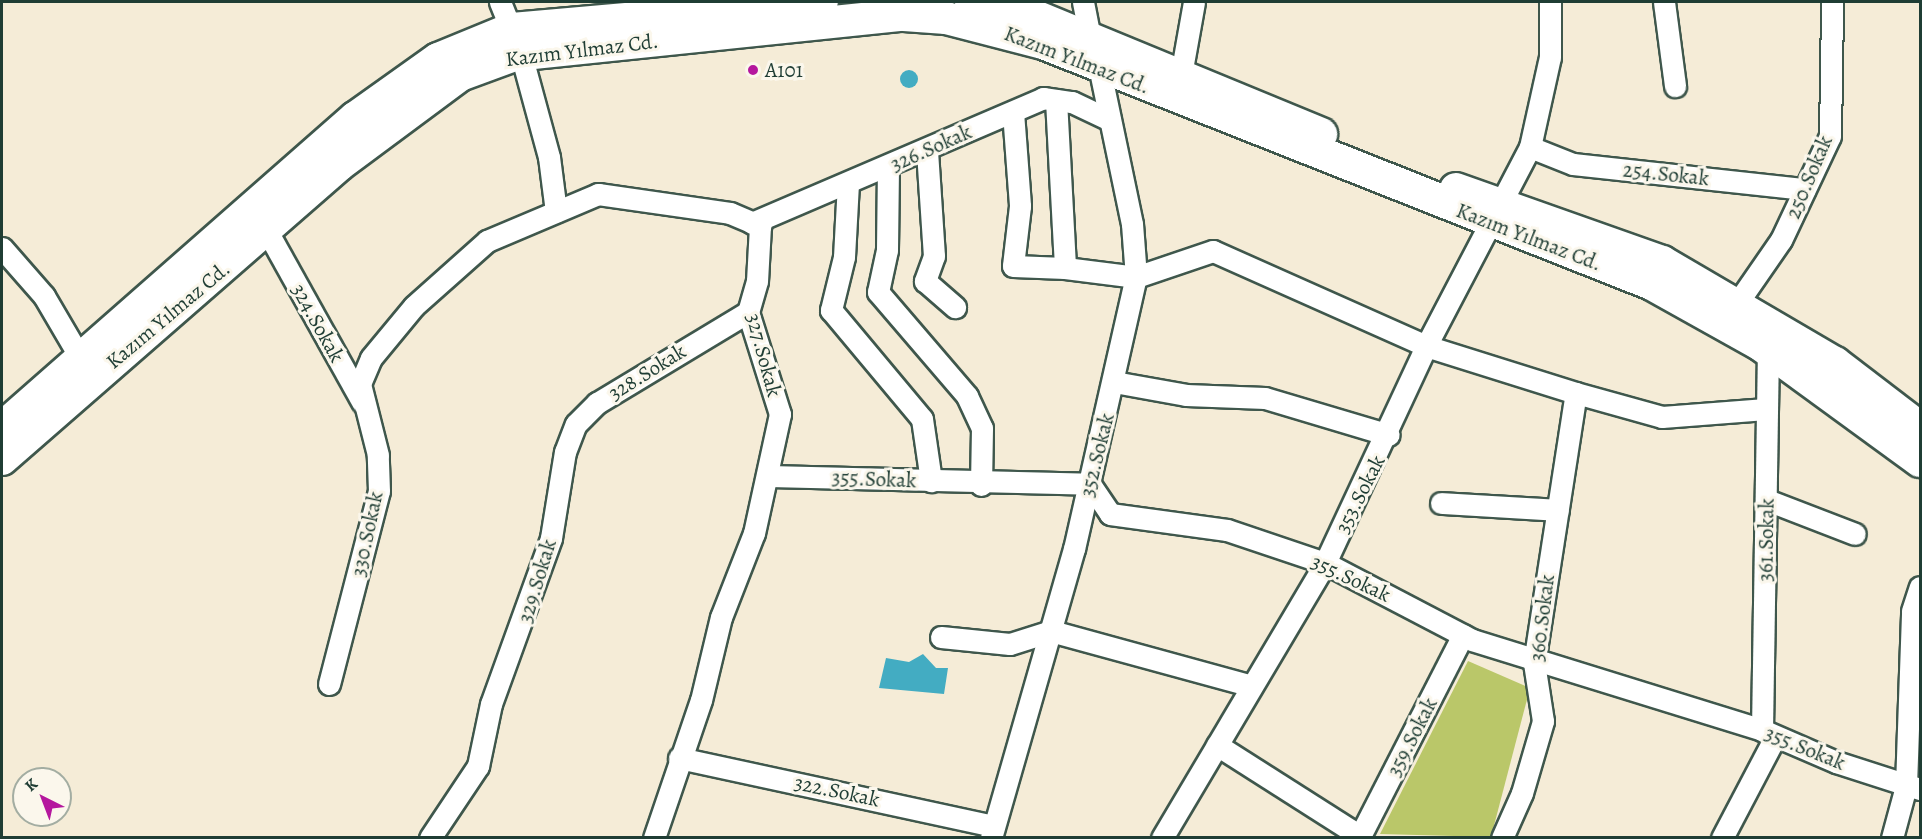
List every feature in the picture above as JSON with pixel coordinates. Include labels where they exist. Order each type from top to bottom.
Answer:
[{"type":"highway","name":"Kazım Yılmaz Cd.","points":[[2,428],[355,118],[438,59],[510,28],[822,2]]},
{"type":"highway","name":"Kazım Yılmaz Cd.","points":[[971,2],[1045,10],[1095,52],[1498,214],[1662,262],[1738,302],[1835,363],[1920,428]]},
{"type":"highway","name":"Kazım Yılmaz Cd.","points":[[2,459],[267,231],[339,165],[436,90],[510,28],[904,15],[1005,31],[1181,75],[1498,214],[1652,284],[1768,350],[1920,461]]},
{"type":"street","name":"352.Sokak","points":[[993,832],[1052,631],[1090,484],[1136,277],[1132,224],[1083,2]]},
{"type":"street","points":[[1181,75],[1194,2]]},
{"type":"street","name":"353.Sokak","points":[[1162,837],[1325,563],[1389,435],[1426,346],[1498,214],[1530,147],[1550,57],[1550,2]]},
{"type":"street","points":[[1664,2],[1675,86]]},
{"type":"street","name":"250.Sokak","points":[[1738,302],[1781,240],[1830,136],[1832,2]]},
{"type":"street","points":[[510,28],[549,157],[556,212],[598,194],[730,213],[752,223]]},
{"type":"street","name":"326.Sokak","points":[[752,223],[927,151],[1043,98],[1056,100],[1110,120]]},
{"type":"street","points":[[1056,100],[1065,268]]},
{"type":"street","points":[[1013,111],[1020,206],[1013,266],[1065,268],[1136,277],[1213,251],[1426,346],[1576,393],[1662,417],[1766,409]]},
{"type":"street","name":"254.Sokak","points":[[1530,147],[1573,164],[1805,189]]},
{"type":"street","points":[[927,151],[934,256],[925,281],[955,307]]},
{"type":"street","points":[[888,167],[887,250],[878,292],[967,396],[982,428],[981,485]]},
{"type":"street","points":[[848,183],[844,257],[831,310],[922,419],[931,481]]},
{"type":"street","name":"330.Sokak","points":[[329,684],[378,491],[369,416],[360,384],[371,358],[414,306],[487,241],[556,212]]},
{"type":"street","name":"327.Sokak","points":[[654,837],[769,476],[780,414],[748,312],[757,281],[760,226],[752,223]]},
{"type":"street","name":"324.Sokak","points":[[267,231],[369,416]]},
{"type":"street","points":[[2,248],[44,296],[81,359]]},
{"type":"street","name":"328.Sokak","points":[[565,452],[576,424],[597,403],[748,312]]},
{"type":"street","name":"361.Sokak","points":[[1722,837],[1768,734],[1766,409],[1768,350]]},
{"type":"street","points":[[1114,382],[1186,395],[1265,398],[1389,435]]},
{"type":"street","name":"360.Sokak","points":[[1502,837],[1522,793],[1543,721],[1534,663],[1576,393]]},
{"type":"street","name":"329.Sokak","points":[[430,837],[478,766],[491,704],[551,538],[565,452]]},
{"type":"street","name":"355.Sokak","points":[[769,476],[931,481],[981,485],[1090,484],[1110,514],[1227,530],[1325,563],[1463,635],[1534,663],[1768,734],[1913,787]]},
{"type":"street","points":[[1767,500],[1855,534]]},
{"type":"street","points":[[1441,503],[1558,510]]},
{"type":"street","points":[[1892,837],[1913,787],[1912,611],[1920,587]]},
{"type":"street","points":[[940,637],[1010,644],[1052,631],[1252,686]]},
{"type":"street","name":"359.Sokak","points":[[1359,837],[1463,635]]},
{"type":"street","points":[[1217,745],[1359,837]]},
{"type":"street","name":"322.Sokak","points":[[679,758],[993,832]]},
{"type":"green space","points":[[1468,661],[1530,688],[1491,837],[1380,834]]},
{"type":"water","points":[[905,70],[913,70],[918,75],[916,86],[905,88],[900,83],[900,75]]},
{"type":"water","points":[[923,654],[936,668],[948,668],[944,694],[879,688],[886,658],[909,662]]},
{"type":"place","name":"A101","points":[[753,70]]}]
